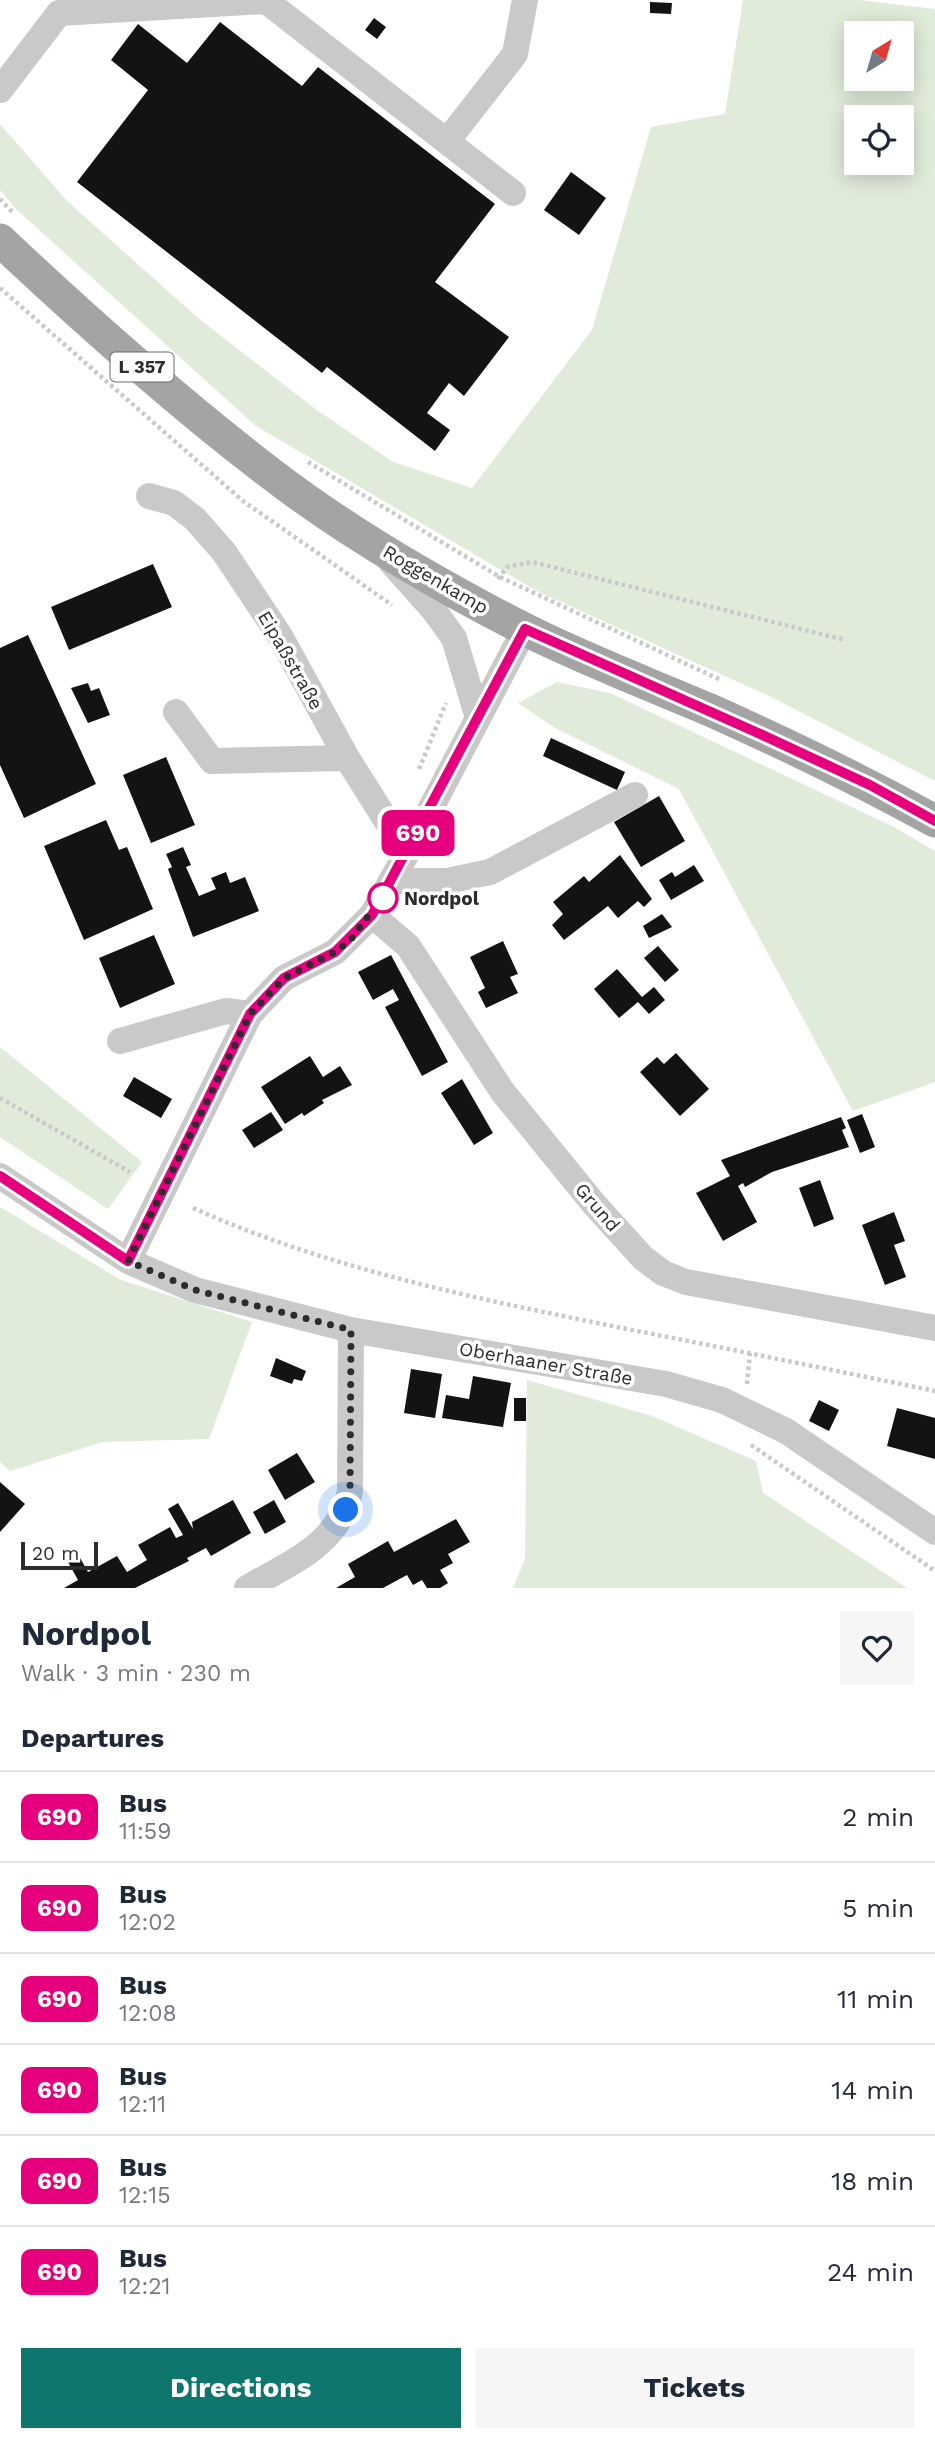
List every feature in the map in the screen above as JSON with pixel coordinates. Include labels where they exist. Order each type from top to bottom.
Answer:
[{"type":"main road","name":"Roggenkamp","points":[[10,230],[171,394],[272,475],[373,543],[525,629],[725,717],[870,785],[935,821]]},
{"type":"street","points":[[447,140],[516,54],[525,0]]},
{"type":"street","points":[[0,90],[60,13],[266,1],[513,193]]},
{"type":"street","name":"Eipaßstraße","points":[[149,496],[174,503],[195,519],[224,552],[281,636],[347,758],[393,831],[411,846]]},
{"type":"street","points":[[373,543],[433,610],[454,638],[478,718]]},
{"type":"street","points":[[0,1176],[128,1261],[250,1014],[284,978],[335,952],[372,915],[525,629]]},
{"type":"street","points":[[176,712],[212,761],[347,758]]},
{"type":"street","points":[[392,881],[447,881],[489,872],[635,795]]},
{"type":"street","name":"Grund","points":[[372,915],[408,946],[463,1035],[536,1132],[635,1249],[663,1273],[686,1282],[935,1328]]},
{"type":"street","points":[[120,1041],[226,1011],[250,1014]]},
{"type":"street","name":"Oberhaaner Straße","points":[[128,1261],[195,1290],[351,1330],[666,1384],[722,1400],[786,1431],[935,1532]]},
{"type":"street","points":[[247,1588],[327,1538],[346,1510],[350,1491],[351,1330]]},
{"type":"path","points":[[0,199],[10,230]]},
{"type":"path","points":[[298,456],[500,577],[733,686]]},
{"type":"path","points":[[500,577],[508,567],[532,562],[845,640]]},
{"type":"path","points":[[0,1098],[130,1172]]},
{"type":"path","points":[[193,1208],[251,1234],[308,1254],[422,1286],[935,1391]]},
{"type":"path","points":[[747,1443],[935,1571]]},
{"type":"green space","points":[[743,0],[859,0],[935,9],[935,781],[769,696],[537,591],[256,426],[15,208],[0,190],[0,124],[67,201],[198,318],[314,408],[393,462],[472,488],[592,330],[651,127],[725,114]]},
{"type":"green space","points":[[557,682],[610,693],[894,827],[935,851],[935,1082],[853,1111],[679,789],[555,728],[518,703]]},
{"type":"green space","points":[[0,1047],[142,1162],[108,1209],[0,1137]]},
{"type":"green space","points":[[0,1207],[121,1280],[252,1322],[209,1439],[103,1442],[10,1471],[0,1462]]},
{"type":"green space","points":[[527,1380],[652,1416],[756,1461],[763,1493],[907,1588],[513,1588],[525,1559]]},
{"type":"building","points":[[650,2],[672,3],[671,14],[650,13]]},
{"type":"building","points":[[374,18],[386,27],[377,39],[365,30]]},
{"type":"building","points":[[220,22],[302,86],[318,67],[495,204],[435,282],[509,337],[464,396],[449,383],[427,413],[450,430],[435,451],[327,367],[322,373],[77,182],[148,90],[111,60],[138,24],[187,63]]},
{"type":"building","points":[[571,172],[606,198],[579,235],[544,210]]},
{"type":"building","points":[[153,564],[172,607],[69,650],[51,607]]},
{"type":"building","points":[[28,635],[96,784],[24,818],[0,765],[0,648]]},
{"type":"building","points":[[88,683],[91,691],[99,688],[110,715],[88,723],[71,688]]},
{"type":"building","points":[[551,738],[625,772],[617,790],[543,756]]},
{"type":"building","points":[[166,757],[195,825],[151,843],[123,775]]},
{"type":"building","points":[[659,796],[685,841],[641,867],[614,822]]},
{"type":"building","points":[[106,820],[119,850],[127,847],[153,909],[84,940],[44,846]]},
{"type":"building","points":[[183,847],[191,865],[186,867],[199,896],[216,889],[211,878],[226,872],[230,883],[245,877],[259,911],[193,937],[168,869],[172,867],[166,854]]},
{"type":"building","points":[[620,855],[652,899],[644,907],[638,901],[618,918],[608,906],[564,940],[552,925],[563,914],[553,902],[584,876],[589,882]]},
{"type":"building","points":[[694,865],[704,881],[671,900],[659,880],[672,872],[675,877]]},
{"type":"building","points":[[662,914],[672,927],[649,938],[643,926]]},
{"type":"building","points":[[154,935],[175,984],[120,1008],[99,958]]},
{"type":"building","points":[[503,941],[518,974],[510,977],[518,993],[486,1008],[478,992],[485,988],[470,957]]},
{"type":"building","points":[[658,946],[679,970],[665,982],[644,958]]},
{"type":"building","points":[[391,955],[448,1062],[422,1076],[385,1007],[399,1000],[393,989],[373,1000],[358,972]]},
{"type":"building","points":[[617,969],[642,997],[654,987],[665,1000],[649,1014],[638,1002],[619,1018],[594,989]]},
{"type":"building","points":[[676,1053],[709,1089],[680,1116],[640,1072],[657,1057],[664,1064]]},
{"type":"building","points":[[310,1056],[323,1077],[340,1066],[352,1085],[322,1100],[324,1103],[304,1116],[302,1113],[285,1124],[261,1087]]},
{"type":"building","points":[[134,1077],[172,1099],[161,1118],[123,1096]]},
{"type":"building","points":[[462,1079],[493,1133],[474,1145],[441,1093]]},
{"type":"building","points":[[271,1112],[283,1130],[254,1148],[242,1130]]},
{"type":"building","points":[[862,1114],[875,1147],[860,1153],[847,1120]]},
{"type":"building","points":[[841,1117],[846,1128],[842,1130],[849,1147],[772,1172],[745,1187],[743,1183],[738,1186],[757,1222],[723,1241],[696,1193],[730,1176],[721,1160]]},
{"type":"building","points":[[820,1180],[834,1219],[814,1227],[799,1188]]},
{"type":"building","points":[[894,1212],[905,1241],[894,1245],[906,1277],[885,1285],[862,1225]]},
{"type":"building","points":[[276,1358],[306,1371],[302,1381],[294,1379],[292,1384],[270,1376]]},
{"type":"building","points":[[411,1369],[442,1374],[435,1418],[404,1413]]},
{"type":"building","points":[[473,1376],[511,1383],[503,1427],[442,1418],[446,1395],[469,1399]]},
{"type":"building","points":[[514,1398],[526,1398],[526,1421],[514,1421]]},
{"type":"building","points":[[819,1400],[839,1410],[829,1431],[809,1421]]},
{"type":"building","points":[[897,1408],[935,1418],[935,1459],[887,1446]]},
{"type":"building","points":[[297,1453],[315,1482],[285,1500],[268,1470]]},
{"type":"building","points":[[0,1482],[25,1504],[0,1532]]},
{"type":"building","points":[[233,1500],[251,1533],[211,1556],[206,1548],[187,1558],[189,1561],[135,1588],[64,1588],[78,1580],[68,1562],[79,1556],[88,1572],[117,1556],[127,1572],[147,1560],[138,1545],[170,1527],[176,1538],[183,1535],[168,1509],[178,1503],[193,1529],[192,1522]]},
{"type":"building","points":[[274,1500],[286,1522],[265,1534],[253,1512]]},
{"type":"building","points":[[456,1519],[470,1542],[448,1554],[453,1563],[440,1570],[448,1583],[440,1588],[427,1588],[422,1580],[413,1585],[407,1575],[383,1588],[336,1588],[355,1577],[348,1564],[388,1541],[394,1552]]},
{"type":"bus line","name":"690","points":[[0,1176],[74,1228],[128,1261],[250,1014],[265,995],[284,978],[335,952],[351,939],[372,915],[525,629],[870,785],[935,821]]},
{"type":"place","name":"Nordpol","points":[[383,898]]},
{"type":"route","points":[[346,1510],[350,1491],[351,1330],[195,1290],[128,1261],[250,1014],[265,995],[284,978],[335,952],[351,939],[372,915],[384,895],[383,898]]}]
